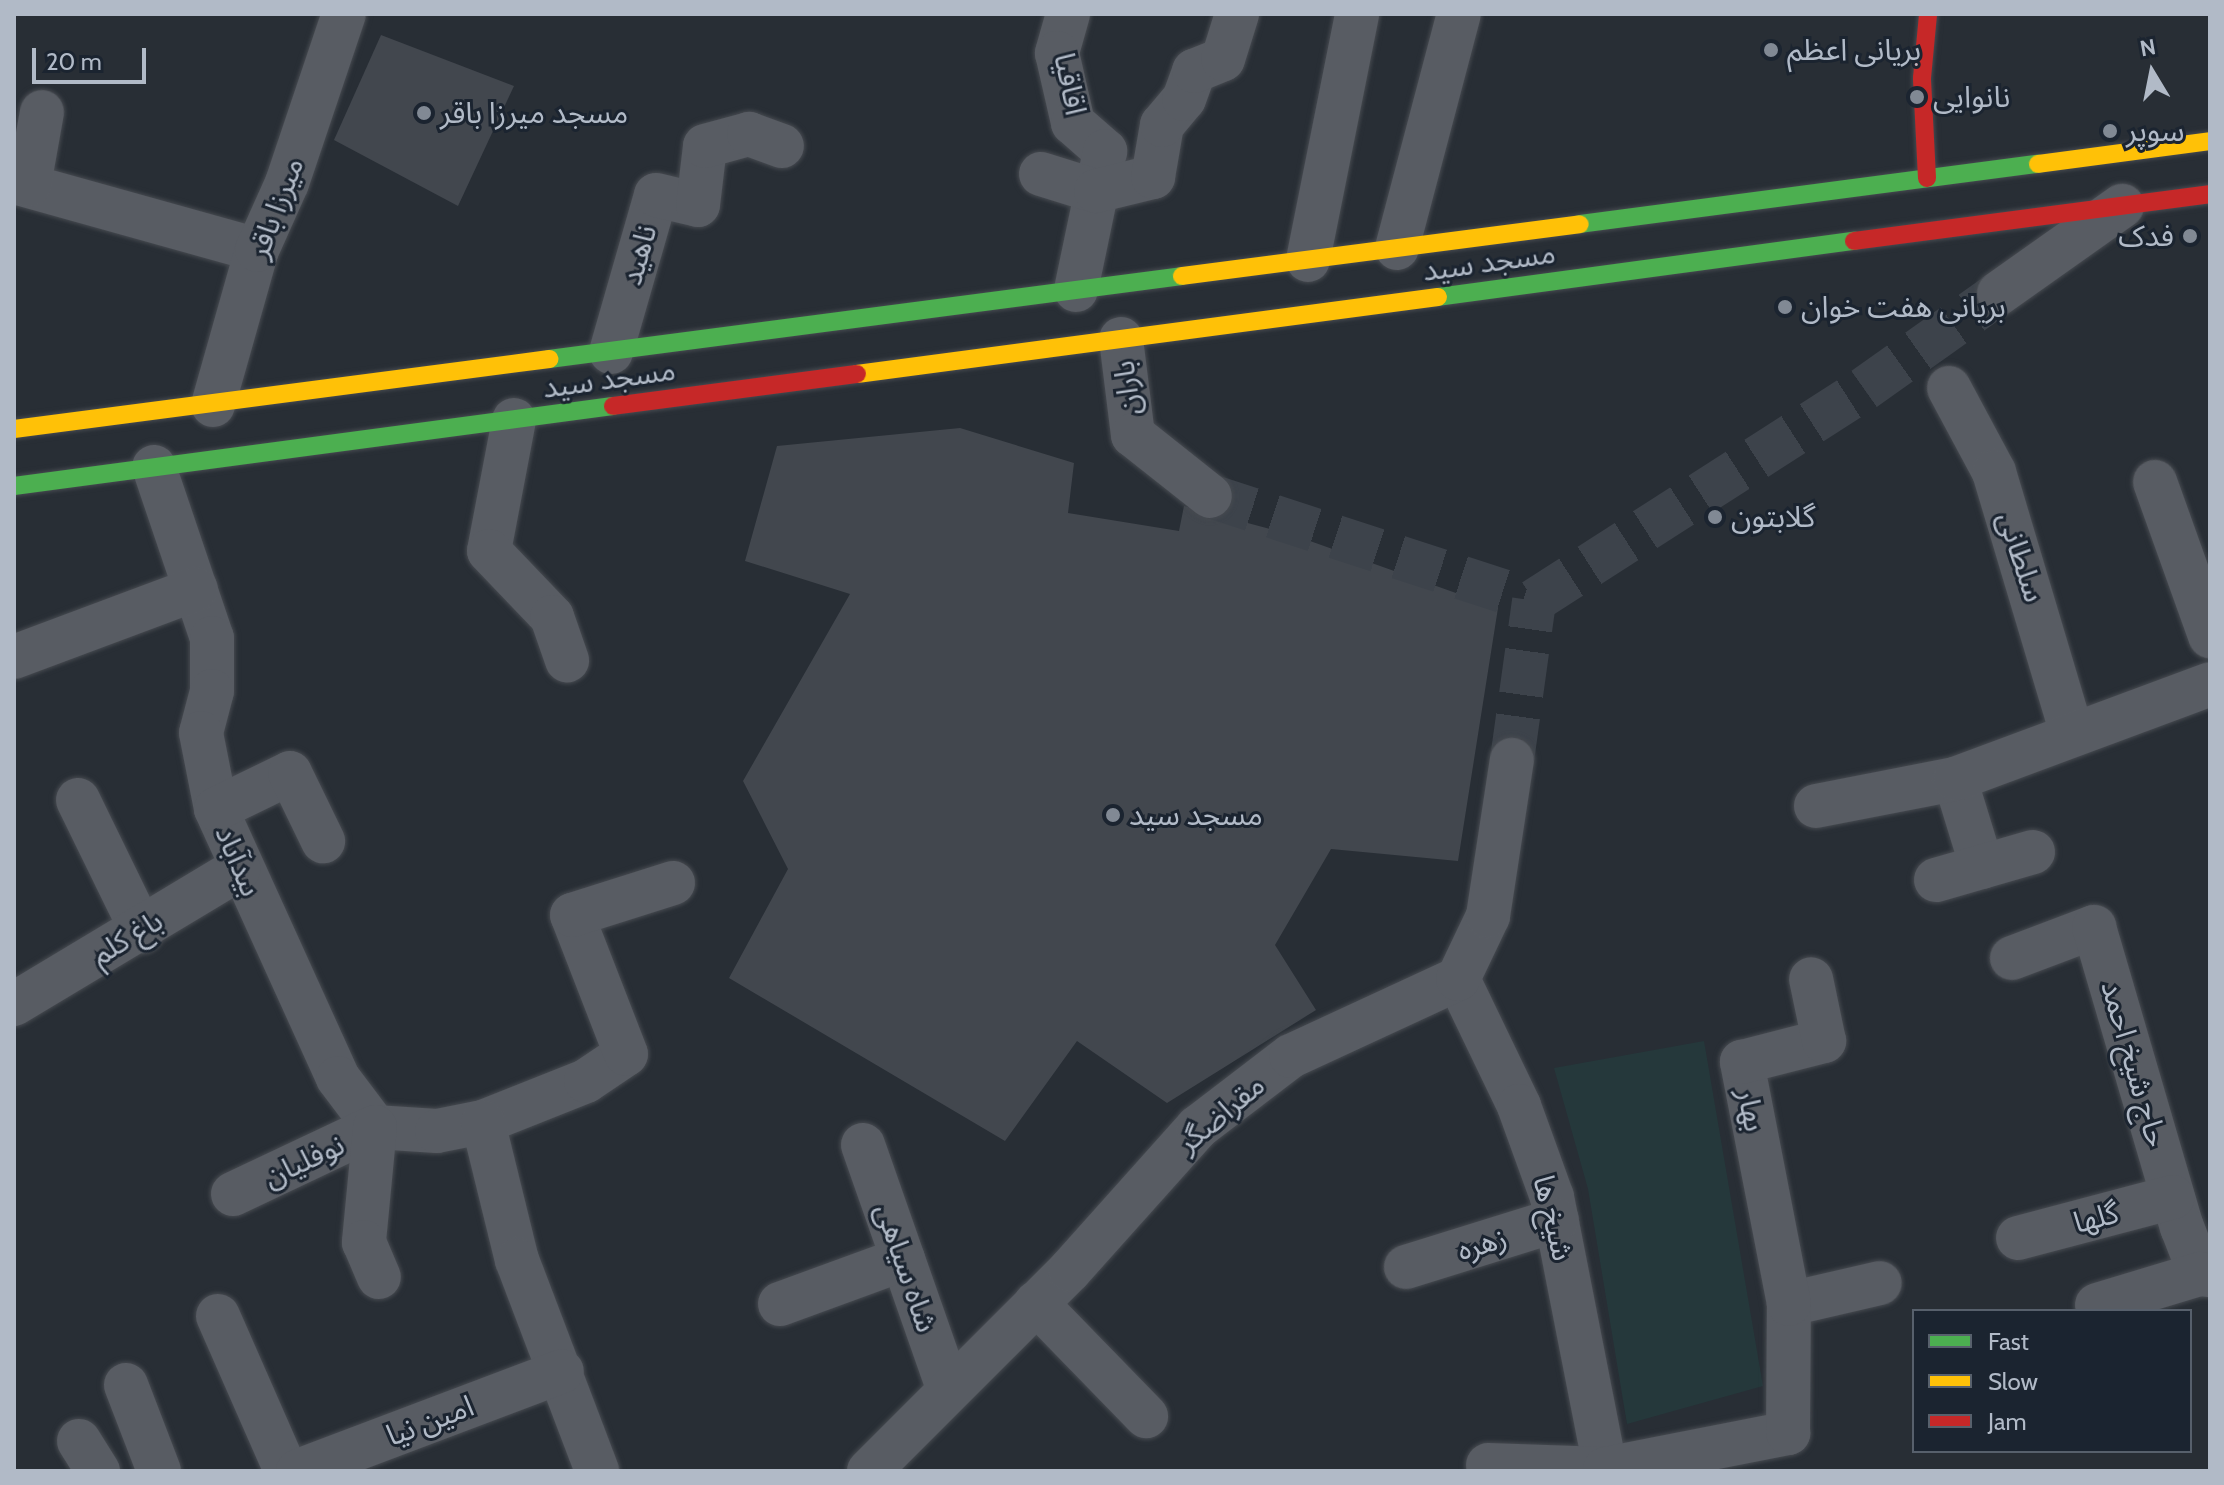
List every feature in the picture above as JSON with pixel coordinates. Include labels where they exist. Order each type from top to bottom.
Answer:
[{"type":"main road","points":[[1927,178],[1922,78],[1928,14]]},
{"type":"main road","name":"مسجد سید","points":[[14,429],[2210,141]]},
{"type":"main road","name":"مسجد سید","points":[[14,486],[2210,194]]},
{"type":"main road","points":[[1492,236],[1502,288]]},
{"type":"street","name":"میرزا باقر","points":[[213,405],[257,250],[287,183],[344,14]]},
{"type":"street","name":"اقاقیا","points":[[1068,14],[1057,53],[1073,123],[1105,151],[1076,290]]},
{"type":"street","points":[[1041,174],[1096,191],[1153,177],[1162,125],[1184,99],[1194,71],[1223,59],[1237,14]]},
{"type":"street","points":[[1308,260],[1357,14]]},
{"type":"street","points":[[1397,248],[1459,14]]},
{"type":"street","points":[[42,112],[21,184],[257,250]]},
{"type":"street","name":"ناهید","points":[[611,352],[656,195],[698,205],[705,146],[749,134],[782,146]]},
{"type":"street","points":[[1999,293],[2122,206]]},
{"type":"street","name":"باران","points":[[1121,339],[1133,435],[1210,496]]},
{"type":"street","name":"سلطانی","points":[[1949,388],[1994,472],[2072,733]]},
{"type":"street","points":[[514,420],[489,551],[552,617],[567,660]]},
{"type":"street","name":"بیدآباد","points":[[154,467],[212,638],[212,691],[201,733],[216,809],[239,869],[338,1078],[375,1127]]},
{"type":"street","points":[[2155,482],[2210,636]]},
{"type":"street","points":[[14,657],[196,589]]},
{"type":"street","points":[[1816,806],[1955,779],[2210,684]]},
{"type":"street","points":[[1458,979],[1488,916],[1512,760]]},
{"type":"street","points":[[216,809],[290,773],[323,841]]},
{"type":"street","points":[[1955,779],[1982,867]]},
{"type":"street","points":[[78,800],[142,931]]},
{"type":"street","points":[[1936,880],[2033,852]]},
{"type":"street","name":"باغ کلم","points":[[14,1004],[142,931],[239,869]]},
{"type":"street","points":[[379,1277],[364,1242],[375,1127],[437,1131],[483,1122],[586,1081],[626,1054],[572,915],[673,883]]},
{"type":"street","name":"حاج شیخ احمد","points":[[2012,958],[2094,927],[2173,1197],[2205,1275]]},
{"type":"street","name":"شیخ ها","points":[[1458,979],[1519,1106],[1557,1220],[1606,1470]]},
{"type":"street","name":"مقراضگر","points":[[869,1471],[1036,1303],[1198,1127],[1291,1056],[1458,979]]},
{"type":"street","name":"بهار","points":[[1606,1470],[1788,1433],[1789,1304],[1742,1062],[1824,1041],[1811,979]]},
{"type":"street","points":[[483,1122],[517,1260],[562,1371],[597,1471]]},
{"type":"street","name":"نوفلیان","points":[[233,1194],[375,1127]]},
{"type":"street","name":"شاه سیاهی","points":[[863,1145],[949,1390]]},
{"type":"street","name":"گلها","points":[[2018,1238],[2173,1197]]},
{"type":"street","name":"زهره","points":[[1406,1267],[1557,1220]]},
{"type":"street","points":[[780,1304],[903,1259]]},
{"type":"street","points":[[2097,1305],[2205,1275]]},
{"type":"street","points":[[1789,1304],[1880,1283]]},
{"type":"street","points":[[1036,1303],[1146,1416]]},
{"type":"street","points":[[218,1316],[286,1471]]},
{"type":"street","name":"امین نیا","points":[[298,1471],[562,1371]]},
{"type":"street","points":[[126,1385],[159,1471]]},
{"type":"street","points":[[1488,1465],[1606,1470]]},
{"type":"shaded area","points":[[1704,1041],[1763,1386],[1627,1424],[1588,1189],[1554,1068]]},
{"type":"building","name":"مسجد میرزا باقر","points":[[381,35],[514,86],[458,206],[334,140]]},
{"type":"building","name":"مسجد سید","points":[[960,428],[1074,463],[1068,513],[1179,531],[1184,506],[1296,536],[1498,608],[1458,861],[1331,849],[1275,945],[1316,1010],[1167,1103],[1077,1041],[1005,1141],[729,978],[788,869],[743,781],[850,594],[745,561],[777,446]]},
{"type":"tunnel","points":[[1512,760],[1534,601],[1864,389],[1999,293]]},
{"type":"tunnel","points":[[1210,496],[1534,601]]},
{"type":"traffic: fast","points":[[1580,224],[2038,164]]},
{"type":"traffic: fast","points":[[1438,297],[1854,241]]},
{"type":"traffic: fast","points":[[549,359],[1182,276]]},
{"type":"traffic: fast","points":[[14,486],[613,406]]},
{"type":"traffic: slow","points":[[2038,164],[2210,141]]},
{"type":"traffic: slow","points":[[1182,276],[1580,224]]},
{"type":"traffic: slow","points":[[857,374],[1438,297]]},
{"type":"traffic: slow","points":[[14,429],[549,359]]},
{"type":"traffic: jam","points":[[1927,178],[1922,78],[1928,14]]},
{"type":"traffic: jam","points":[[1854,241],[2210,194]]},
{"type":"traffic: jam","points":[[613,406],[857,374]]},
{"type":"place","name":"بریانی اعظم","points":[[1771,50]]},
{"type":"place","name":"نانوایی","points":[[1917,97]]},
{"type":"place","name":"مسجد میرزا باقر","points":[[424,113]]},
{"type":"place","name":"سوپر","points":[[2110,131]]},
{"type":"place","name":"فدک","points":[[2190,236]]},
{"type":"place","name":"بریانی هفت خوان","points":[[1785,307]]},
{"type":"place","name":"گلابتون","points":[[1715,517]]},
{"type":"place","name":"مسجد سید","points":[[1113,815]]}]
